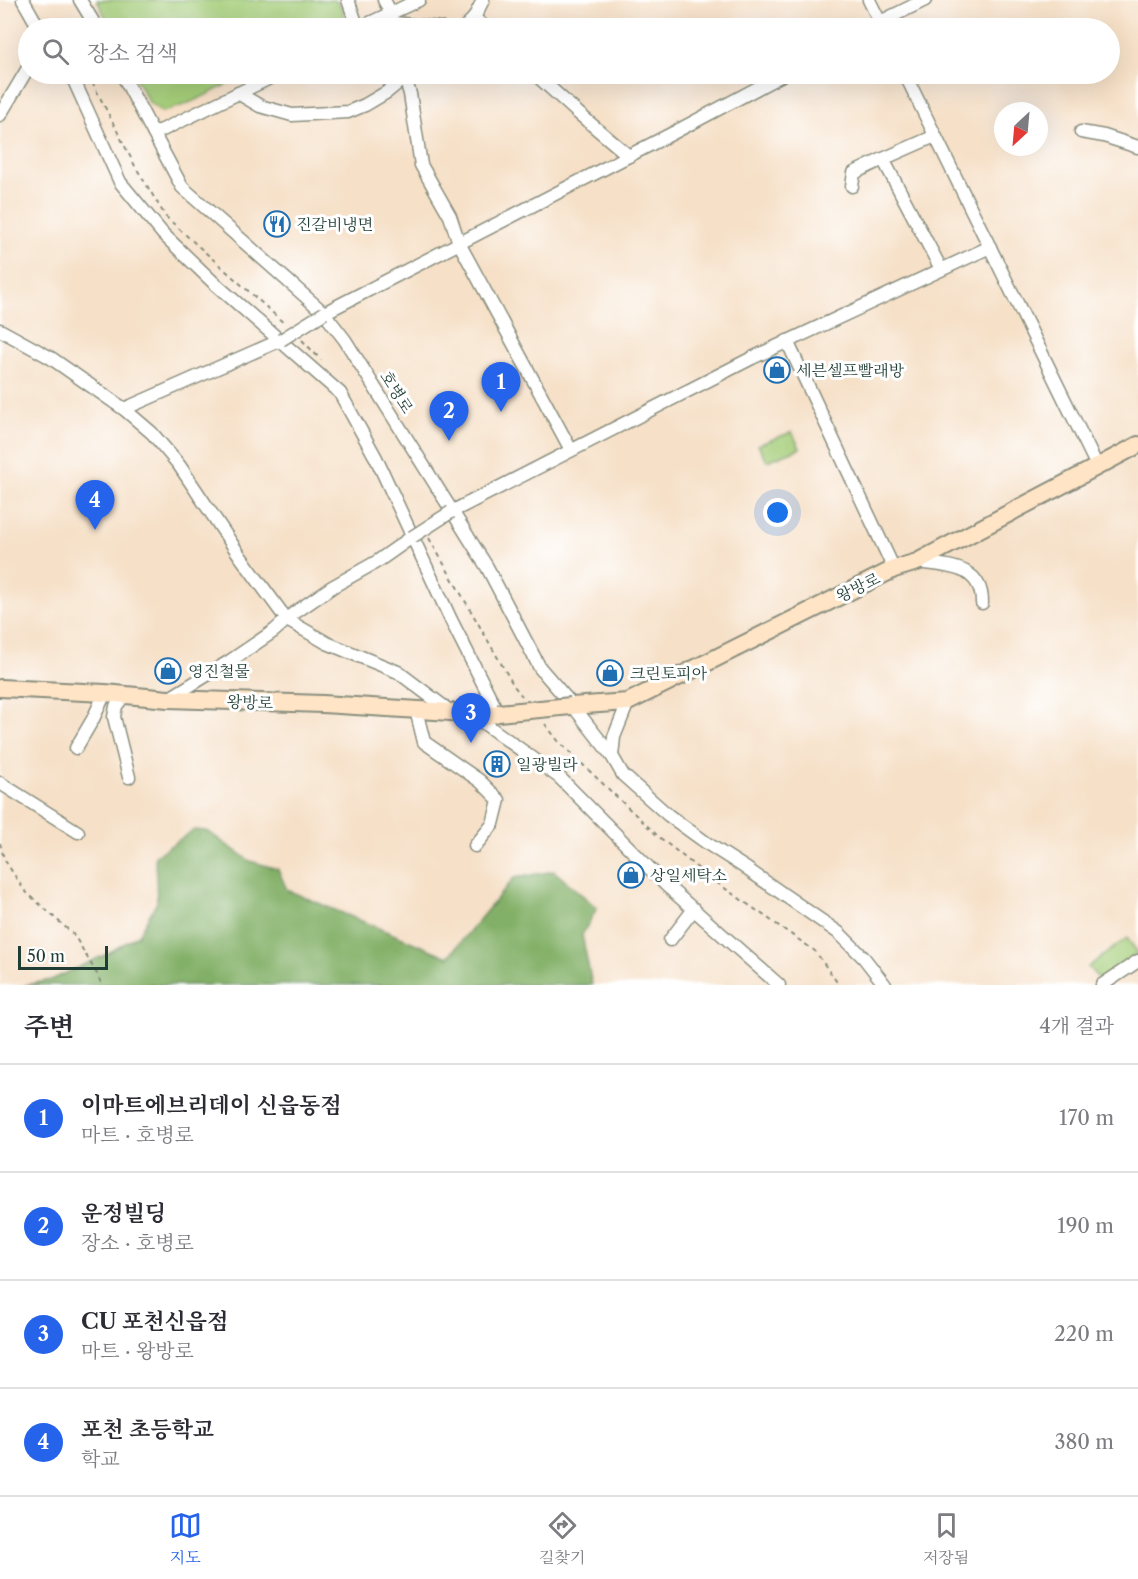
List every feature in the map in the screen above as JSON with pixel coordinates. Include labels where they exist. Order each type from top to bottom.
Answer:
[{"type":"main road","name":"왕방로","points":[[498,713],[628,702],[894,569],[917,562],[1138,445]]},
{"type":"main road","name":"왕방로","points":[[0,688],[105,693],[168,699],[452,712],[478,719]]},
{"type":"main road","points":[[478,719],[498,713]]},
{"type":"street","points":[[23,0],[33,18]]},
{"type":"street","points":[[80,0],[91,18]]},
{"type":"street","points":[[348,0],[354,18]]},
{"type":"street","points":[[384,0],[391,14]]},
{"type":"street","points":[[382,18],[419,0]]},
{"type":"street","points":[[474,18],[483,0]]},
{"type":"street","points":[[868,0],[877,18]]},
{"type":"street","points":[[893,18],[925,0]]},
{"type":"street","points":[[0,115],[18,84]]},
{"type":"street","points":[[76,84],[120,182],[163,234],[213,282],[340,393],[376,458],[498,713]]},
{"type":"street","name":"호병로","points":[[127,84],[182,187],[324,313],[345,340],[487,567],[540,668],[612,756],[623,775],[668,815],[839,933],[864,958],[885,985]]},
{"type":"street","points":[[154,134],[257,84]]},
{"type":"street","points":[[238,93],[260,106],[292,115],[348,112],[365,105],[397,84]]},
{"type":"street","points":[[408,84],[421,165],[450,216],[459,243],[571,450]]},
{"type":"street","points":[[546,84],[629,156]]},
{"type":"street","points":[[124,409],[281,340],[324,313],[765,84]]},
{"type":"street","points":[[910,84],[1097,466]]},
{"type":"street","points":[[1082,132],[1104,136],[1138,147]]},
{"type":"street","points":[[852,186],[854,173],[935,136]]},
{"type":"street","points":[[883,159],[941,269]]},
{"type":"street","points":[[168,699],[230,662],[332,587],[378,561],[451,512],[787,341],[990,246]]},
{"type":"street","points":[[0,330],[51,358],[124,409],[152,433],[179,465],[240,556],[287,620],[327,643],[398,672],[452,712]]},
{"type":"street","points":[[787,341],[894,569]]},
{"type":"street","points":[[917,562],[952,566],[976,578],[982,591],[982,603]]},
{"type":"street","points":[[76,748],[105,693]]},
{"type":"street","points":[[125,695],[116,706],[114,717],[129,777]]},
{"type":"street","points":[[612,756],[614,737],[628,702]]},
{"type":"street","points":[[416,710],[424,742],[480,781],[499,801],[493,824],[475,846]]},
{"type":"street","points":[[478,719],[560,777],[667,886],[778,985]]},
{"type":"street","points":[[0,783],[78,832]]},
{"type":"street","points":[[670,940],[694,909]]},
{"type":"street","points":[[1102,985],[1138,961]]},
{"type":"path","points":[[93,84],[135,166]]},
{"type":"path","points":[[514,686],[527,702]]},
{"type":"path","points":[[540,718],[559,742],[659,837],[710,878],[815,951],[839,985]]},
{"type":"path","points":[[0,843],[4,859],[24,890],[74,935],[98,974],[102,985]]},
{"type":"green space","points":[[97,0],[335,0],[342,8],[345,18],[106,18]]},
{"type":"green space","points":[[139,84],[227,84],[195,100],[162,112],[149,102]]},
{"type":"green space","points":[[792,432],[800,448],[767,461],[758,445]]},
{"type":"green space","points":[[194,830],[207,831],[250,861],[278,869],[287,890],[448,957],[514,878],[554,871],[597,908],[582,935],[592,985],[25,985],[51,980],[107,954],[138,935],[157,902],[155,856]]},
{"type":"green space","points":[[1127,938],[1138,953],[1100,980],[1088,967]]},
{"type":"place","name":"진갈비냉면","points":[[277,224]]},
{"type":"place","name":"세븐셀프빨래방","points":[[777,370]]},
{"type":"place","name":"이마트에브리데이 신읍동점","points":[[501,412]]},
{"type":"place","name":"운정빌딩","points":[[449,441]]},
{"type":"place","name":"포천 초등학교","points":[[95,530]]},
{"type":"place","name":"영진철물","points":[[168,671]]},
{"type":"place","name":"크린토피아","points":[[610,673]]},
{"type":"place","name":"CU 포천신읍점","points":[[471,743]]},
{"type":"place","name":"일광빌라","points":[[497,764]]},
{"type":"place","name":"상일세탁소","points":[[631,875]]}]
